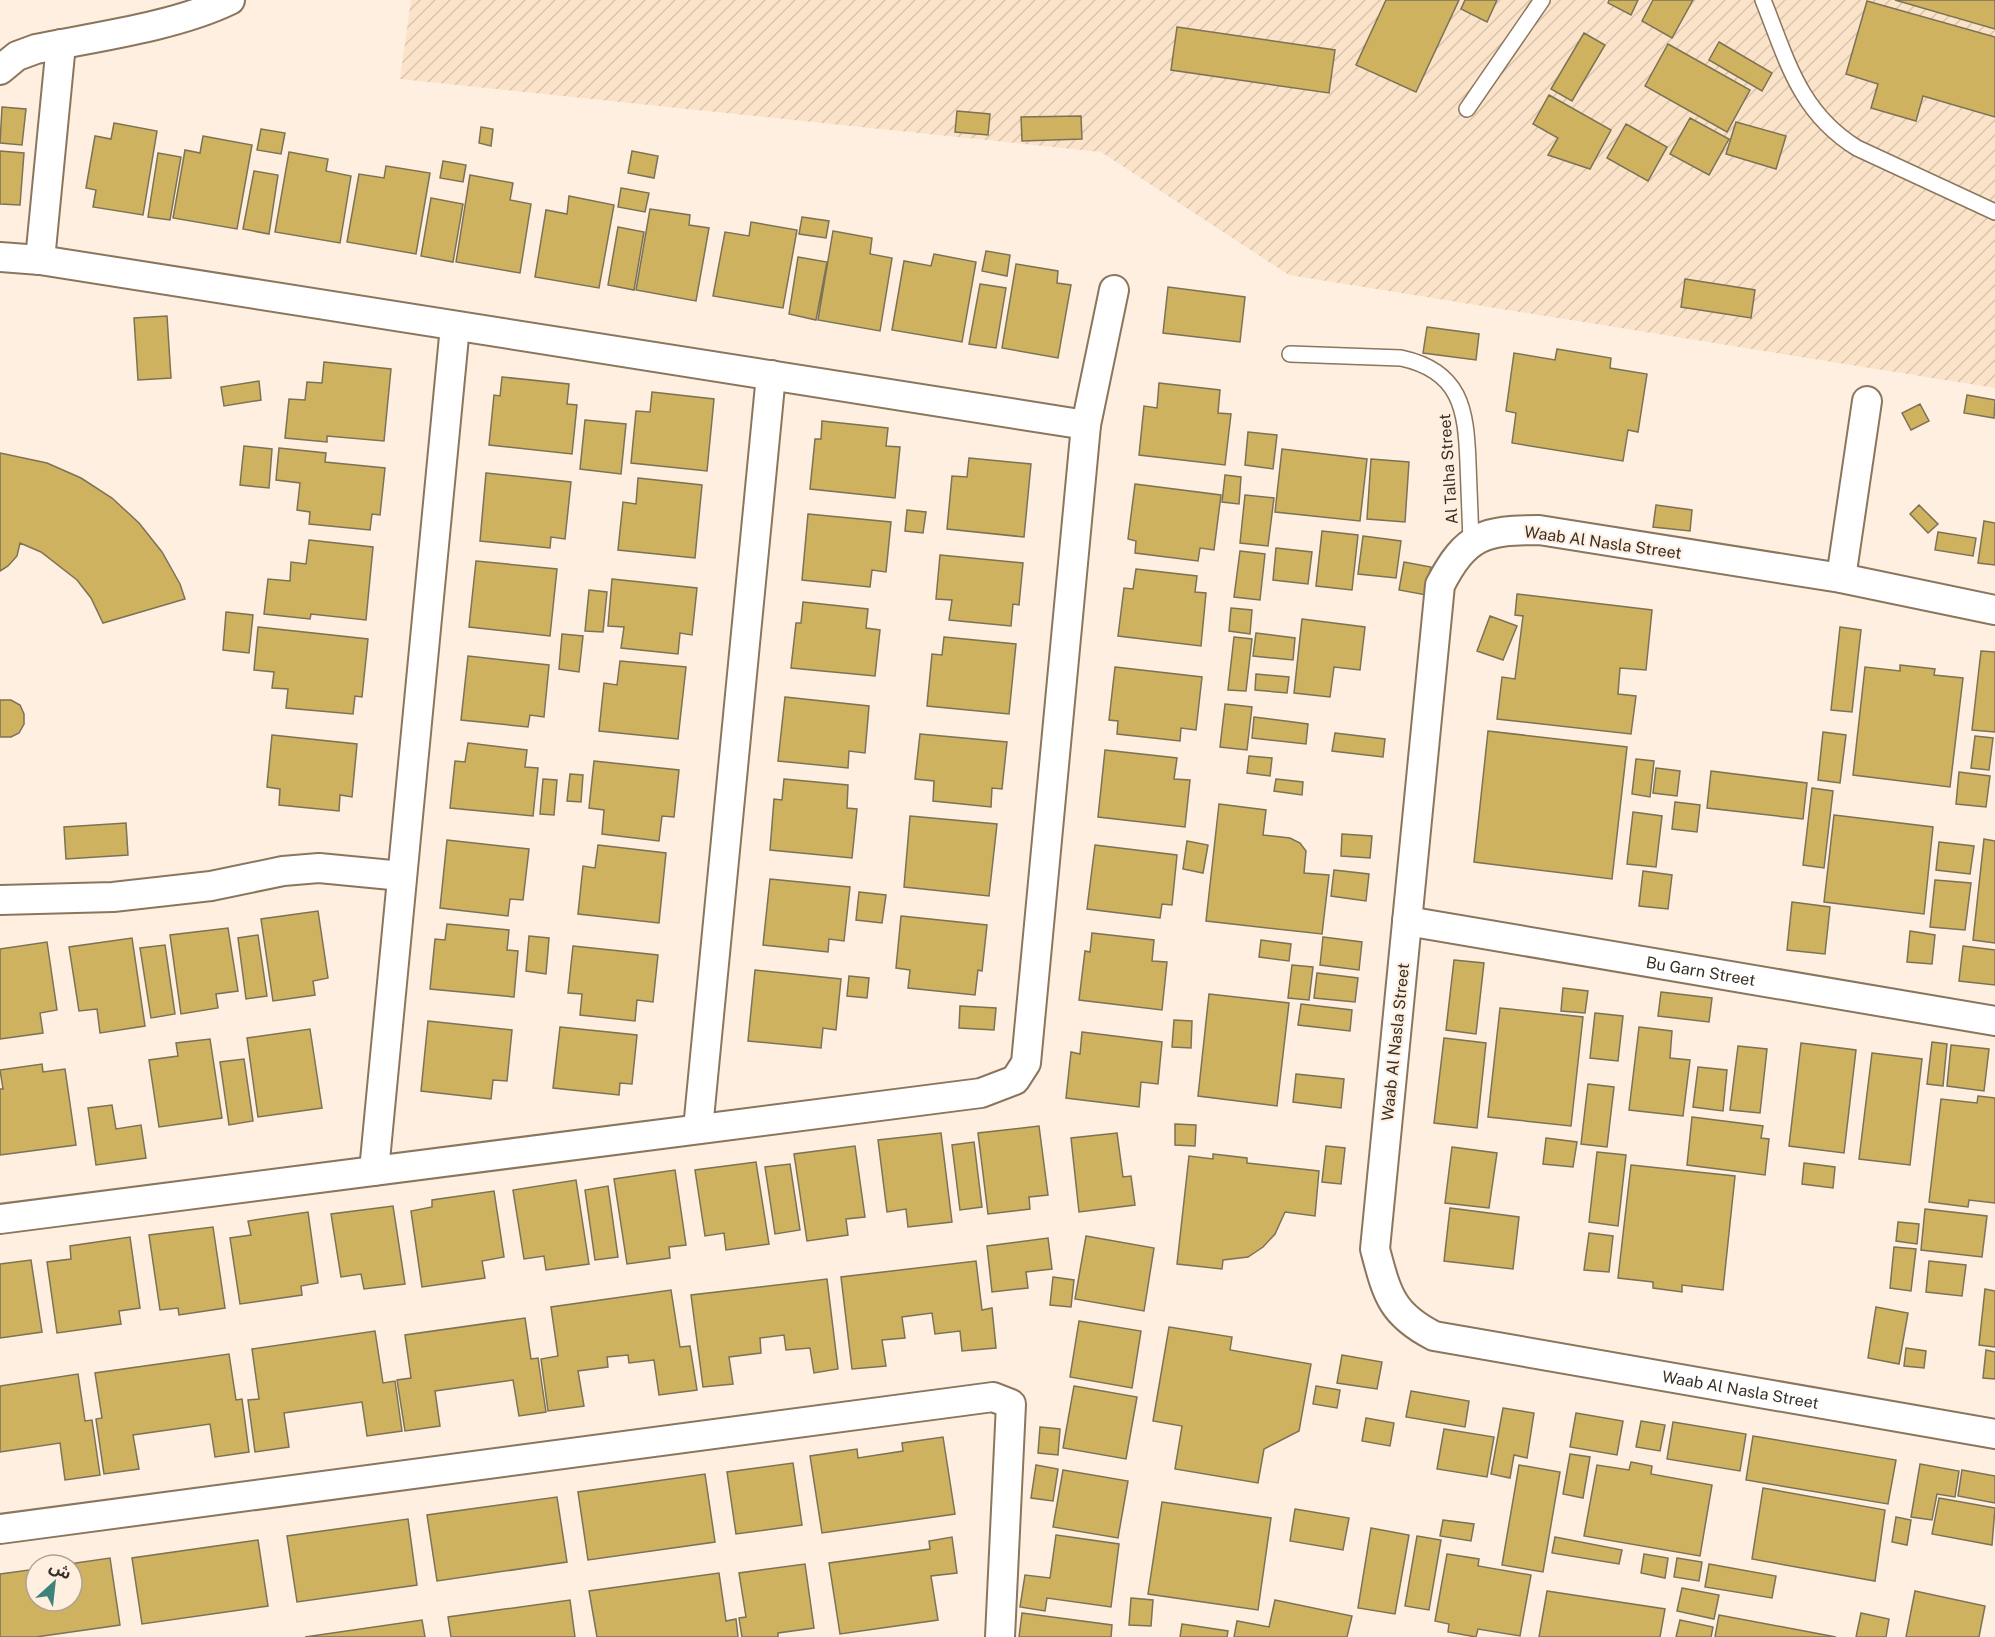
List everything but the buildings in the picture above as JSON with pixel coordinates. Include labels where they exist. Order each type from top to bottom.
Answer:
[{"type":"street","points":[[0,70],[17,56],[207,11],[230,0]]},
{"type":"street","points":[[40,260],[61,44]]},
{"type":"street","points":[[0,257],[40,260],[1086,425]]},
{"type":"street","points":[[0,1219],[981,1093],[1015,1080],[1026,1063],[1086,425],[1114,290]]},
{"type":"street","points":[[374,1171],[456,326]]},
{"type":"street","points":[[698,1129],[771,375]]},
{"type":"street","points":[[1841,578],[1867,401]]},
{"type":"street","name":"Waab Al Nasla Street","points":[[1995,610],[1841,578],[1539,530],[1502,530],[1471,542],[1453,560],[1440,585],[1375,1249],[1393,1305],[1413,1325],[1434,1336],[1995,1434]]},
{"type":"street","points":[[0,900],[113,897],[211,886],[283,872],[319,868],[402,876]]},
{"type":"street","name":"Bu Garn Street","points":[[1407,921],[1995,1022]]},
{"type":"street","points":[[0,1529],[993,1397],[1011,1404],[1000,1637]]},
{"type":"lane","points":[[1467,109],[1542,0]]},
{"type":"lane","points":[[1763,0],[1797,85],[1821,120],[1838,136],[1857,148],[1995,212]]},
{"type":"lane","name":"Al Talha Street","points":[[1290,354],[1401,358],[1432,369],[1445,379],[1455,391],[1466,419],[1471,542]]},
{"type":"shaded area","points":[[411,0],[1995,0],[1995,388],[1289,275],[1101,152],[400,79]]}]
